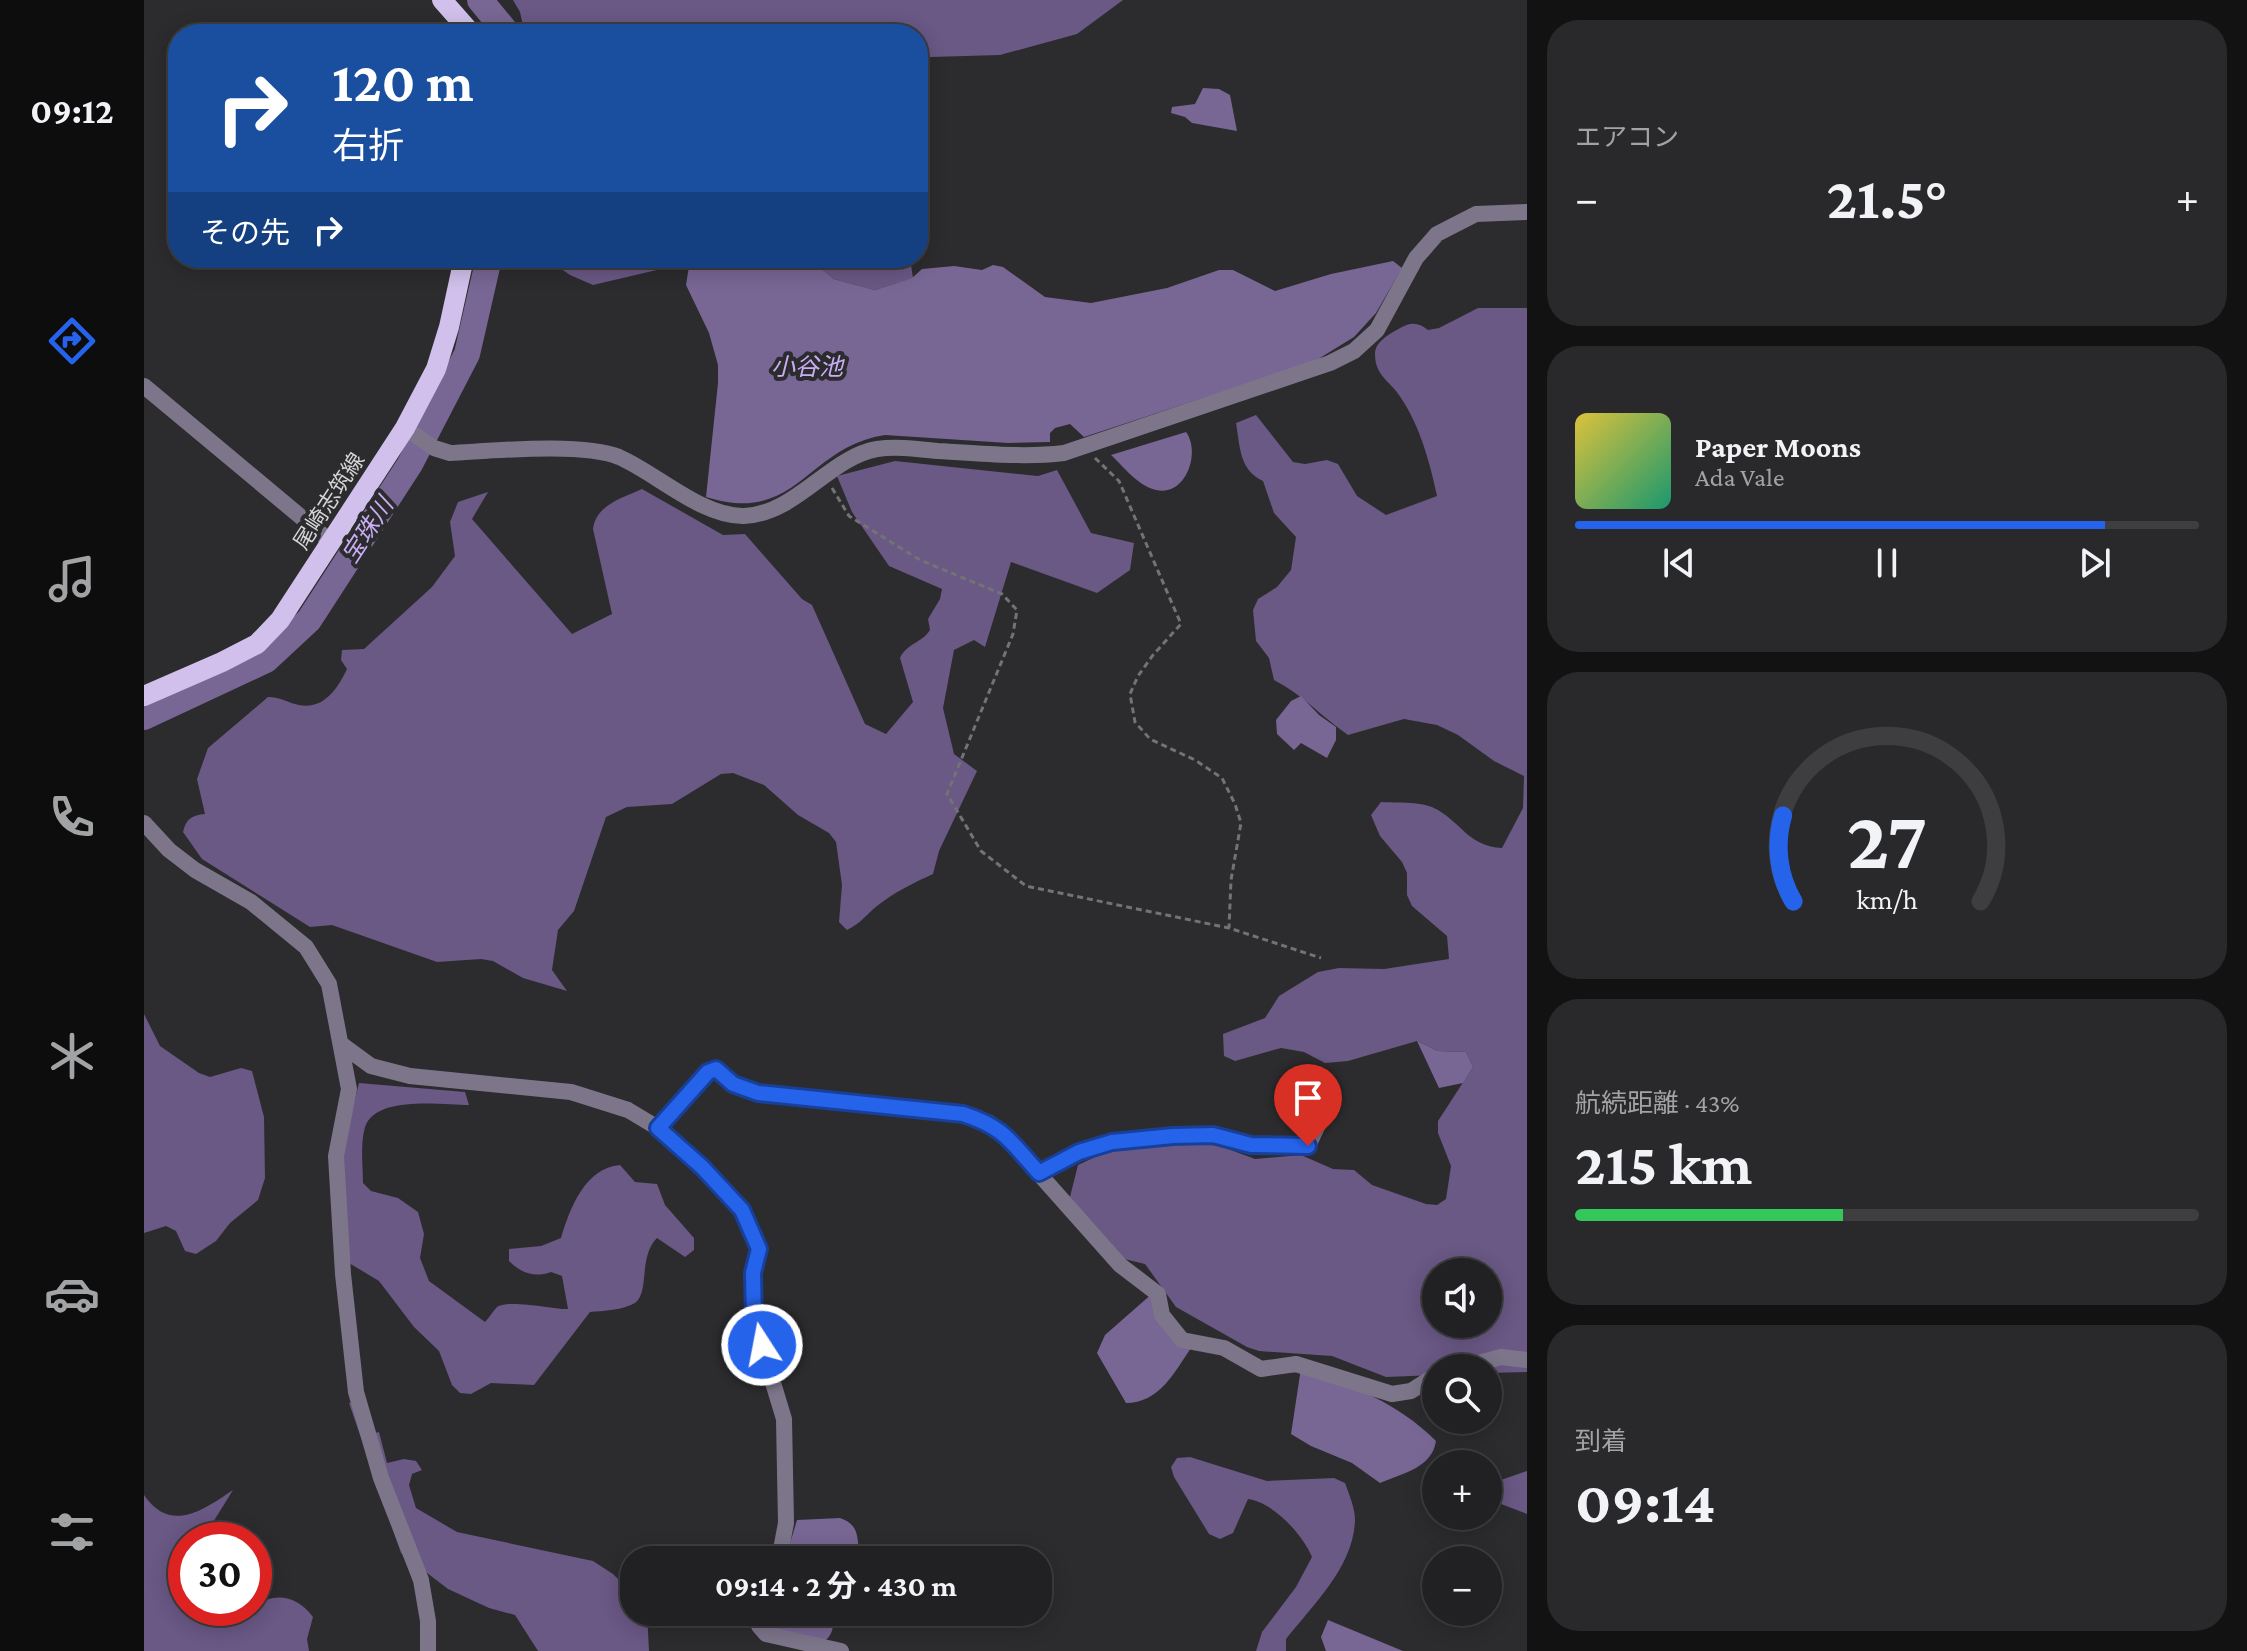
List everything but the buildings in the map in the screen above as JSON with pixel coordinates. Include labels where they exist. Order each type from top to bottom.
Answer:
[{"type":"main road","points":[[442,0],[463,24]]},
{"type":"main road","name":"尾崎志筑線","points":[[144,696],[257,644],[280,620],[408,430],[436,369],[462,268]]},
{"type":"street","points":[[408,430],[434,448],[450,453],[589,450],[618,457],[701,505],[741,516],[771,511],[853,458],[875,450],[898,448],[1032,457],[1087,447],[1313,370],[1354,351],[1372,336],[1384,321],[1416,258],[1437,234],[1476,214],[1527,212]]},
{"type":"street","points":[[144,386],[331,542]]},
{"type":"street","points":[[144,823],[169,850],[195,870],[251,902],[306,947],[329,984],[349,1089],[336,1156],[343,1274],[356,1392],[381,1478],[421,1580],[428,1621],[428,1651]]},
{"type":"street","points":[[341,1044],[371,1066],[410,1076],[571,1092],[628,1110],[658,1128],[702,1167],[742,1210],[759,1249],[753,1273],[754,1320],[784,1419],[786,1523],[782,1546]]},
{"type":"street","points":[[658,1128],[708,1072],[716,1069],[733,1084],[758,1093],[963,1114],[988,1122],[1001,1131],[1120,1265],[1158,1294],[1162,1315],[1182,1340],[1224,1348],[1261,1369],[1296,1364],[1392,1394],[1411,1391],[1422,1384]]},
{"type":"street","points":[[1039,1173],[1079,1152],[1128,1140],[1213,1135],[1251,1145],[1308,1146],[1322,1116]]},
{"type":"street","points":[[1502,1357],[1527,1360]]},
{"type":"street","points":[[759,1626],[766,1634],[841,1651]]},
{"type":"path","points":[[1087,447],[1119,481],[1181,624],[1138,676],[1130,694],[1135,722],[1150,739],[1195,760],[1222,778],[1241,823],[1231,880],[1229,928]]},
{"type":"path","points":[[826,477],[849,516],[920,560],[1002,594],[1017,610],[1013,634],[947,794],[981,851],[1026,886],[1229,928],[1321,958]]},
{"type":"shaded area","points":[[513,0],[1123,0],[1077,34],[1000,55],[928,58],[928,24],[523,24]]},
{"type":"shaded area","points":[[560,268],[661,268],[593,285]]},
{"type":"shaded area","points":[[820,268],[912,268],[913,278],[875,290],[834,279]]},
{"type":"shaded area","points":[[1478,308],[1527,308],[1527,1372],[1502,1373],[1502,1354],[1422,1354],[1422,1376],[1386,1377],[1332,1356],[1259,1351],[1247,1347],[1176,1307],[1145,1264],[1116,1257],[1070,1197],[1078,1165],[1110,1150],[1189,1141],[1212,1143],[1255,1159],[1301,1155],[1333,1169],[1354,1170],[1372,1185],[1426,1204],[1437,1205],[1446,1199],[1451,1166],[1438,1133],[1438,1121],[1473,1067],[1466,1052],[1438,1051],[1417,1041],[1348,1061],[1325,1063],[1304,1052],[1281,1048],[1235,1061],[1224,1056],[1223,1034],[1265,1018],[1279,996],[1318,972],[1339,968],[1384,969],[1449,959],[1447,936],[1412,906],[1407,895],[1407,873],[1402,862],[1380,836],[1371,815],[1381,802],[1432,807],[1474,839],[1502,848],[1523,808],[1524,776],[1437,725],[1404,719],[1348,735],[1274,680],[1269,658],[1256,641],[1253,610],[1258,599],[1277,587],[1291,570],[1296,537],[1274,513],[1263,481],[1245,464],[1236,423],[1256,415],[1293,462],[1305,464],[1327,460],[1338,464],[1357,496],[1386,515],[1437,496],[1417,428],[1404,402],[1379,371],[1375,361],[1376,349],[1388,335],[1414,324],[1428,330],[1439,328]]},
{"type":"shaded area","points":[[895,461],[1038,476],[1057,470],[1091,533],[1134,543],[1130,570],[1097,593],[1011,562],[985,647],[974,640],[954,650],[943,708],[954,754],[977,771],[939,851],[933,874],[891,896],[847,930],[839,922],[842,885],[836,842],[829,833],[798,815],[764,785],[733,773],[721,774],[672,804],[627,807],[606,817],[574,911],[558,930],[552,970],[567,991],[523,978],[493,961],[437,962],[332,925],[310,927],[202,859],[183,832],[190,818],[205,814],[197,779],[208,748],[268,697],[308,706],[329,696],[347,669],[341,660],[342,650],[364,649],[432,587],[455,556],[450,522],[458,502],[488,492],[472,519],[572,634],[612,614],[593,529],[599,514],[611,503],[642,489],[723,535],[745,534],[802,599],[812,605],[865,724],[886,734],[913,702],[900,658],[930,630],[928,619],[940,599],[942,589],[889,566],[852,512],[837,476]]},
{"type":"shaded area","points":[[144,1014],[160,1046],[199,1073],[210,1077],[241,1068],[252,1071],[264,1117],[265,1178],[258,1200],[230,1223],[216,1241],[196,1254],[185,1251],[176,1231],[166,1226],[144,1233]]},
{"type":"shaded area","points":[[359,1083],[465,1092],[469,1105],[411,1104],[382,1110],[372,1117],[365,1127],[363,1141],[363,1183],[371,1191],[398,1198],[418,1212],[424,1234],[420,1258],[429,1281],[485,1322],[497,1307],[503,1305],[568,1309],[562,1276],[551,1272],[533,1274],[518,1269],[509,1261],[509,1249],[541,1246],[561,1238],[581,1191],[597,1173],[608,1168],[620,1165],[635,1182],[657,1184],[665,1205],[694,1238],[694,1250],[685,1257],[657,1238],[651,1246],[642,1291],[635,1303],[613,1310],[590,1312],[534,1385],[491,1383],[471,1394],[460,1393],[452,1385],[439,1351],[414,1327],[379,1281],[349,1263],[340,1160]]},
{"type":"shaded area","points":[[353,1402],[366,1435],[379,1432],[387,1463],[404,1459],[416,1461],[422,1470],[412,1474],[409,1485],[416,1508],[457,1532],[593,1561],[620,1581],[620,1626],[648,1626],[649,1651],[538,1651],[515,1615],[489,1608],[448,1589],[401,1553],[349,1403]]},
{"type":"shaded area","points":[[1190,1457],[1267,1481],[1334,1478],[1345,1483],[1355,1520],[1348,1553],[1330,1584],[1286,1639],[1286,1651],[1256,1651],[1262,1632],[1296,1587],[1312,1557],[1302,1539],[1286,1521],[1258,1501],[1248,1499],[1233,1533],[1220,1539],[1209,1534],[1171,1467],[1177,1458]]},
{"type":"shaded area","points":[[1527,1471],[1527,1514],[1502,1504],[1502,1480]]},
{"type":"shaded area","points":[[233,1490],[213,1522],[168,1522],[168,1626],[272,1626],[272,1599],[284,1598],[300,1604],[313,1617],[307,1639],[309,1651],[144,1651],[144,1495],[154,1507],[176,1516],[187,1515]]},
{"type":"water","points":[[1203,88],[1219,89],[1230,95],[1237,131],[1192,123],[1185,117],[1171,113],[1172,107],[1195,104]]},
{"type":"water","name":"小谷池","points":[[1393,261],[1402,268],[1376,313],[1354,337],[1315,361],[1084,437],[1070,424],[1055,428],[1050,433],[1050,442],[1008,443],[885,435],[858,442],[836,454],[782,493],[761,501],[737,503],[706,497],[718,365],[709,333],[686,285],[689,268],[820,268],[834,279],[875,290],[912,278],[922,269],[954,266],[982,270],[993,265],[1003,267],[1045,297],[1091,303],[1167,288],[1219,270],[1233,270],[1275,291],[1331,274]]},
{"type":"water","points":[[1186,432],[1192,450],[1188,471],[1183,480],[1167,490],[1143,485],[1111,455]]},
{"type":"water","points":[[1301,696],[1336,727],[1336,740],[1327,758],[1301,743],[1294,750],[1277,734],[1276,720],[1291,701]]},
{"type":"water","points":[[1417,1041],[1438,1051],[1466,1052],[1473,1067],[1463,1083],[1439,1088]]},
{"type":"water","points":[[1154,1292],[1191,1348],[1157,1392],[1138,1402],[1126,1403],[1097,1353],[1105,1335]]},
{"type":"water","points":[[1301,1368],[1338,1381],[1390,1406],[1422,1429],[1422,1434],[1428,1434],[1436,1441],[1433,1450],[1422,1450],[1422,1464],[1380,1483],[1352,1463],[1291,1434]]},
{"type":"water","points":[[840,1518],[853,1526],[858,1546],[789,1546],[797,1520]]},
{"type":"water","points":[[1328,1620],[1403,1651],[1326,1651],[1321,1637]]},
{"type":"water","points":[[773,1626],[832,1626],[823,1642],[780,1631]]},
{"type":"waterway","name":"宝珠川","points":[[480,0],[500,24]]},
{"type":"waterway","name":"宝珠川","points":[[144,717],[266,660],[309,620],[410,464],[467,354],[487,268]]},
{"type":"route","points":[[762,1345],[754,1320],[753,1273],[759,1249],[742,1210],[702,1167],[658,1128],[708,1072],[716,1069],[733,1084],[758,1093],[963,1114],[988,1122],[1001,1131],[1039,1173],[1079,1152],[1112,1142],[1213,1135],[1251,1145],[1308,1146]]}]
